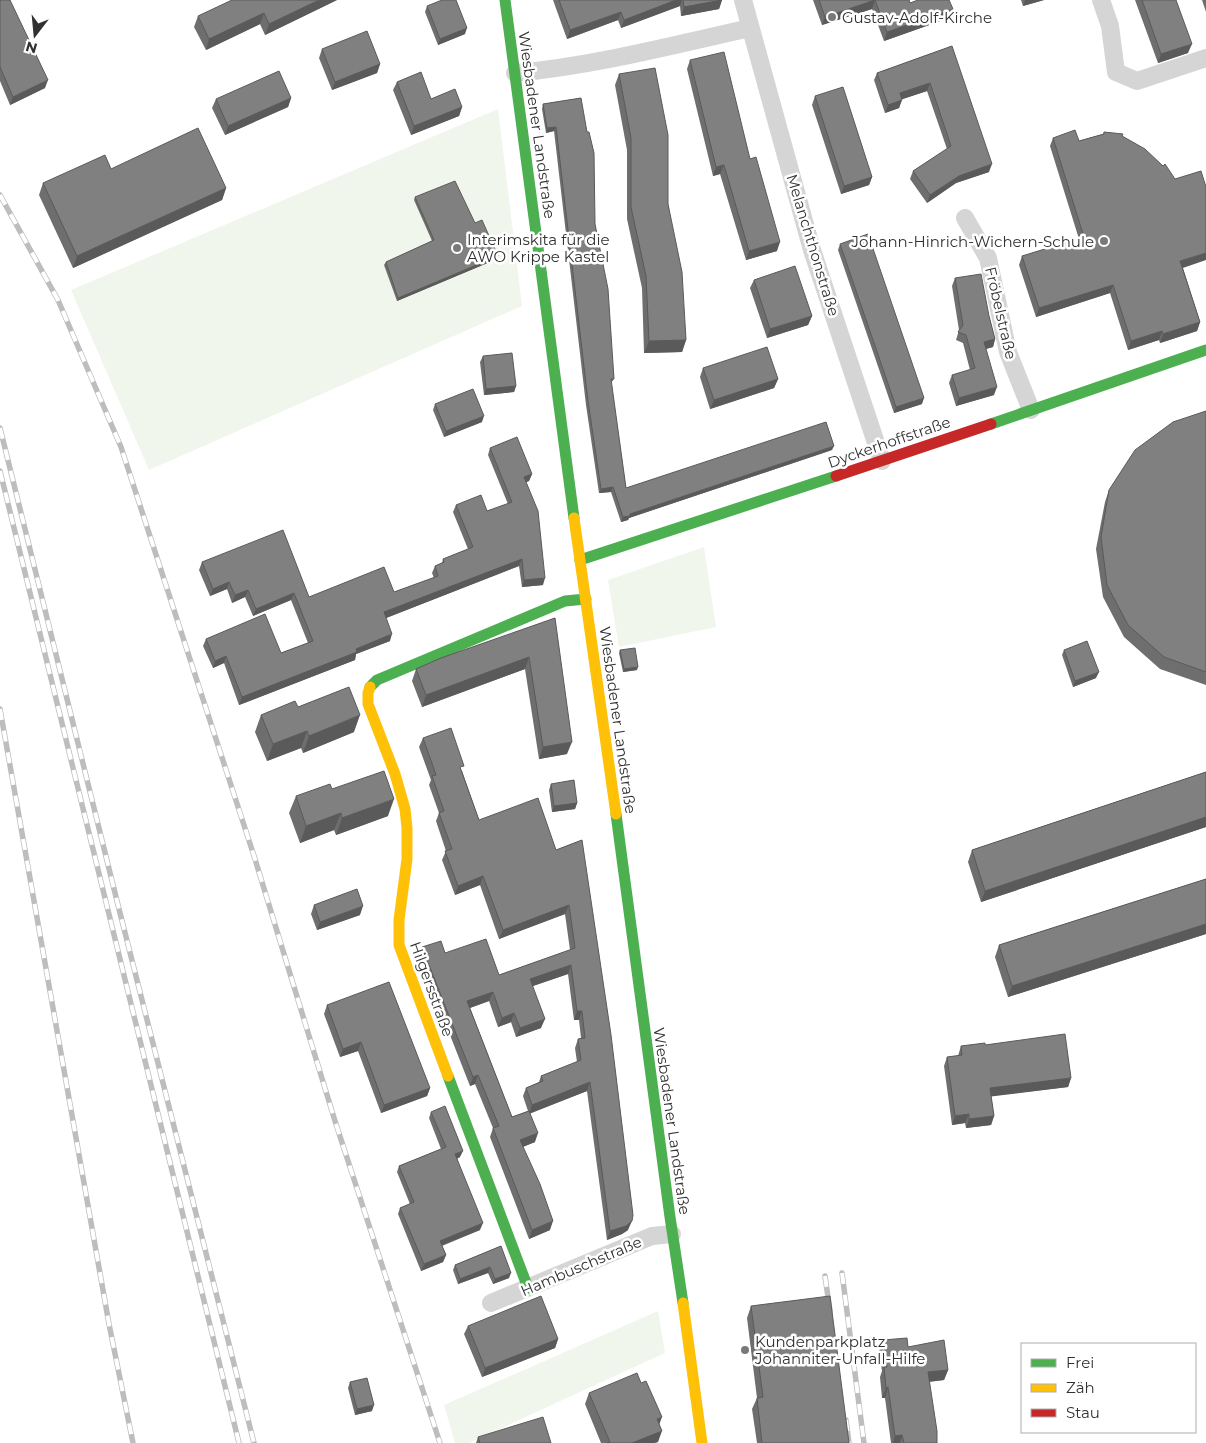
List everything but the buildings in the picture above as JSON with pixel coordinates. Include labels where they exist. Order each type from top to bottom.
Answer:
[{"type":"street","name":"Wiesbadener Landstraße","points":[[505,0],[702,1443]]},
{"type":"street","name":"Melanchthonstraße","points":[[743,0],[812,250],[882,461]]},
{"type":"street","points":[[1101,0],[1110,26],[1116,72],[1137,81],[1206,58]]},
{"type":"street","points":[[515,73],[625,55],[750,28]]},
{"type":"street","name":"Fröbelstraße","points":[[965,218],[988,258],[1008,352],[1031,410]]},
{"type":"street","name":"Dyckerhoffstraße","points":[[580,560],[882,461],[1206,350]]},
{"type":"street","name":"Hilgersstraße","points":[[528,1288],[399,945],[398,931],[407,861],[408,831],[395,775],[368,704],[367,692],[377,680],[564,601],[586,598]]},
{"type":"street","name":"Hambuschstraße","points":[[492,1303],[652,1236],[672,1234]]},
{"type":"shaded area","points":[[498,109],[522,306],[149,470],[71,290]]},
{"type":"shaded area","points":[[704,547],[716,627],[619,647],[608,580]]},
{"type":"shaded area","points":[[658,1311],[665,1353],[469,1443],[455,1443],[444,1405]]},
{"type":"railway","points":[[0,195],[58,300],[121,447],[255,859],[335,1121],[440,1443]]},
{"type":"railway","points":[[0,428],[254,1443]]},
{"type":"railway","points":[[0,471],[239,1443]]},
{"type":"railway","points":[[0,709],[109,1324],[133,1443]]},
{"type":"railway","points":[[842,1273],[864,1443]]},
{"type":"railway","points":[[825,1276],[830,1311]]},
{"type":"railway","points":[[846,1420],[849,1443]]},
{"type":"traffic: fast","points":[[505,0],[574,518]]},
{"type":"traffic: fast","points":[[991,424],[1206,350]]},
{"type":"traffic: fast","points":[[580,560],[836,476]]},
{"type":"traffic: fast","points":[[370,687],[377,680],[565,601],[586,599]]},
{"type":"traffic: fast","points":[[616,814],[683,1303]]},
{"type":"traffic: fast","points":[[448,1076],[528,1288]]},
{"type":"traffic: slow","points":[[574,518],[616,814]]},
{"type":"traffic: slow","points":[[370,687],[368,704],[395,774],[405,809],[407,859],[399,920],[399,945],[448,1076]]},
{"type":"traffic: slow","points":[[683,1303],[702,1443]]},
{"type":"traffic: jam","points":[[836,476],[991,424]]},
{"type":"place","name":"Gustav-Adolf-Kirche","points":[[832,17]]},
{"type":"place","name":"Johann-Hinrich-Wichern-Schule","points":[[1104,241]]},
{"type":"place","name":"Interimskita für die AWO Krippe Kastel","points":[[457,248]]},
{"type":"place","name":"Kundenparkplatz Johanniter-Unfall-Hilfe","points":[[745,1350]]}]
